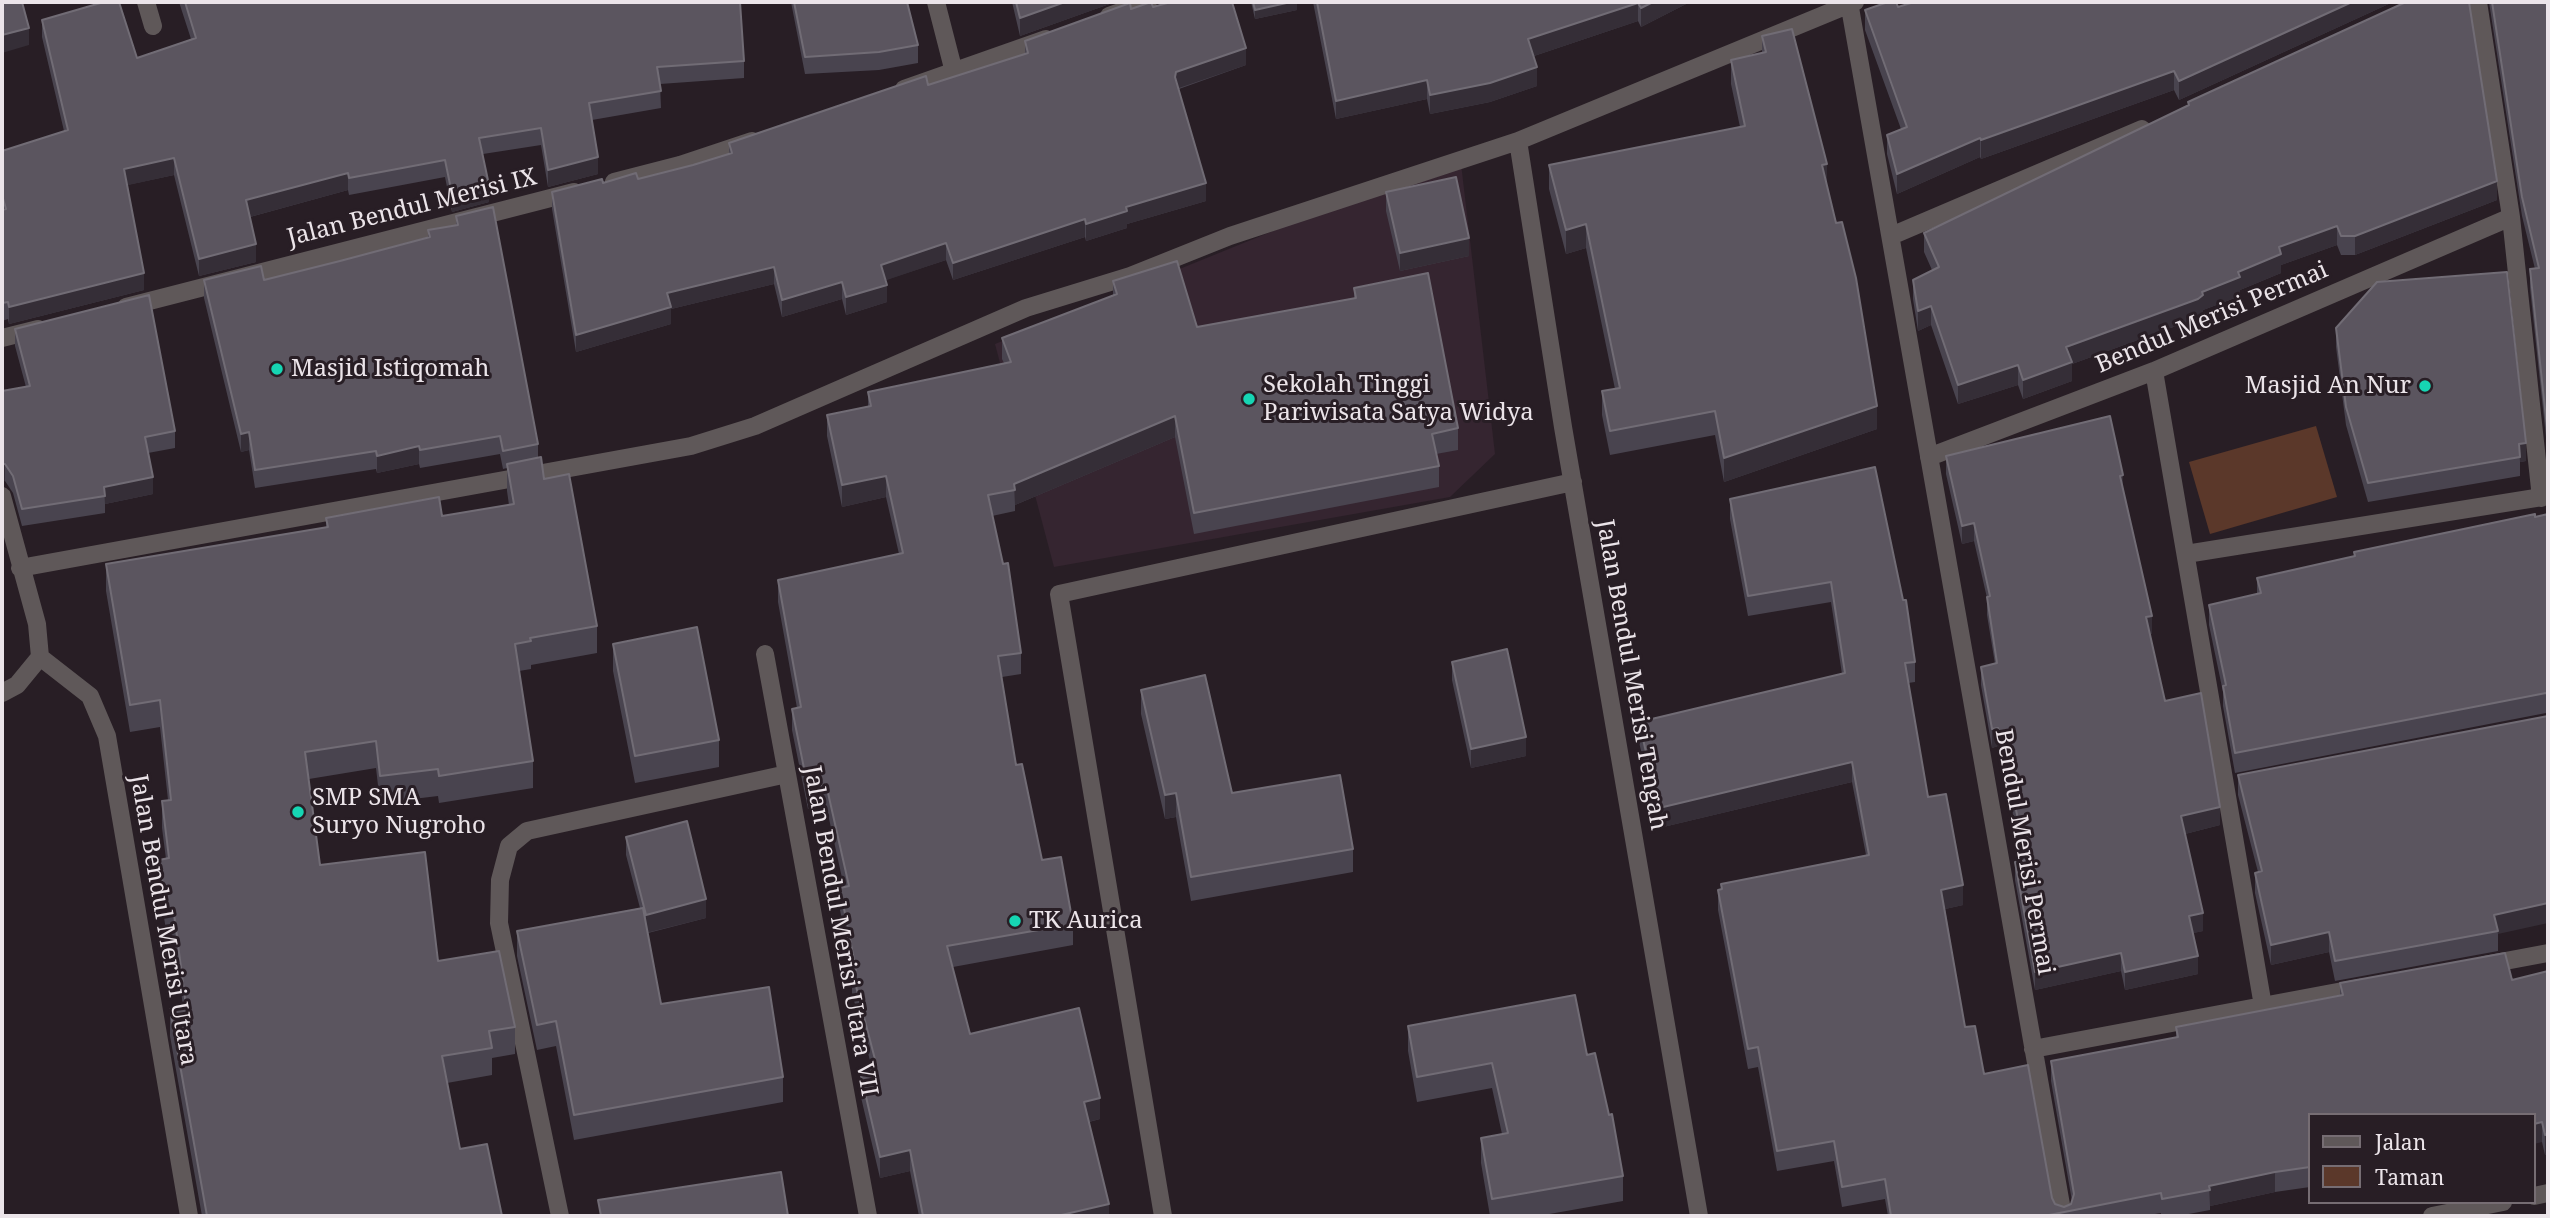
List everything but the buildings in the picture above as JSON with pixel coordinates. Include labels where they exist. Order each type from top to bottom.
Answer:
[{"type":"street","points":[[146,2],[153,26]]},
{"type":"street","points":[[936,2],[954,72]]},
{"type":"street","points":[[1096,20],[1148,2]]},
{"type":"street","points":[[2186,554],[2545,497],[2511,217],[2478,2]]},
{"type":"street","points":[[20,568],[691,446],[755,426],[1026,308],[1130,276],[1230,236],[1518,141],[1851,3]]},
{"type":"street","name":"Bendul Merisi Permai","points":[[1851,3],[2063,1216]]},
{"type":"street","points":[[889,94],[1058,34]]},
{"type":"street","points":[[1891,236],[2153,125]]},
{"type":"street","name":"Jalan Bendul Merisi IX","points":[[103,313],[680,165],[771,134]]},
{"type":"street","name":"Jalan Bendul Merisi Tengah","points":[[1518,141],[1573,482],[1699,1216]]},
{"type":"street","name":"Bendul Merisi Permai","points":[[1929,457],[2154,370],[2511,217]]},
{"type":"street","points":[[2,338],[50,326]]},
{"type":"street","points":[[2154,370],[2186,554],[2232,785],[2263,1006]]},
{"type":"street","points":[[1163,1216],[1059,594],[1573,482]]},
{"type":"street","points":[[2,496],[37,624],[40,657],[17,685],[2,693]]},
{"type":"street","name":"Jalan Bendul Merisi Utara VII","points":[[765,654],[868,1216]]},
{"type":"street","name":"Jalan Bendul Merisi Utara","points":[[40,657],[90,696],[107,736],[189,1216]]},
{"type":"street","points":[[560,1216],[499,923],[500,880],[509,846],[527,831],[787,774]]},
{"type":"street","points":[[2467,968],[2548,953]]},
{"type":"street","points":[[2033,1049],[2385,983]]},
{"type":"street","points":[[2432,1216],[2493,1204]]},
{"type":"shaded area","name":"Sekolah Tinggi Pariwisata Satya Widya","points":[[1460,155],[1495,454],[1450,497],[1054,567],[995,344]]},
{"type":"green space","points":[[2316,426],[2337,497],[2210,534],[2189,462]]},
{"type":"place","name":"Masjid Istiqomah","points":[[277,369]]},
{"type":"place","name":"Masjid An Nur","points":[[2425,386]]},
{"type":"place","name":"Sekolah Tinggi Pariwisata Satya Widya","points":[[1249,399]]},
{"type":"place","name":"SMP SMA Suryo Nugroho","points":[[298,812]]},
{"type":"place","name":"TK Aurica","points":[[1015,921]]}]
